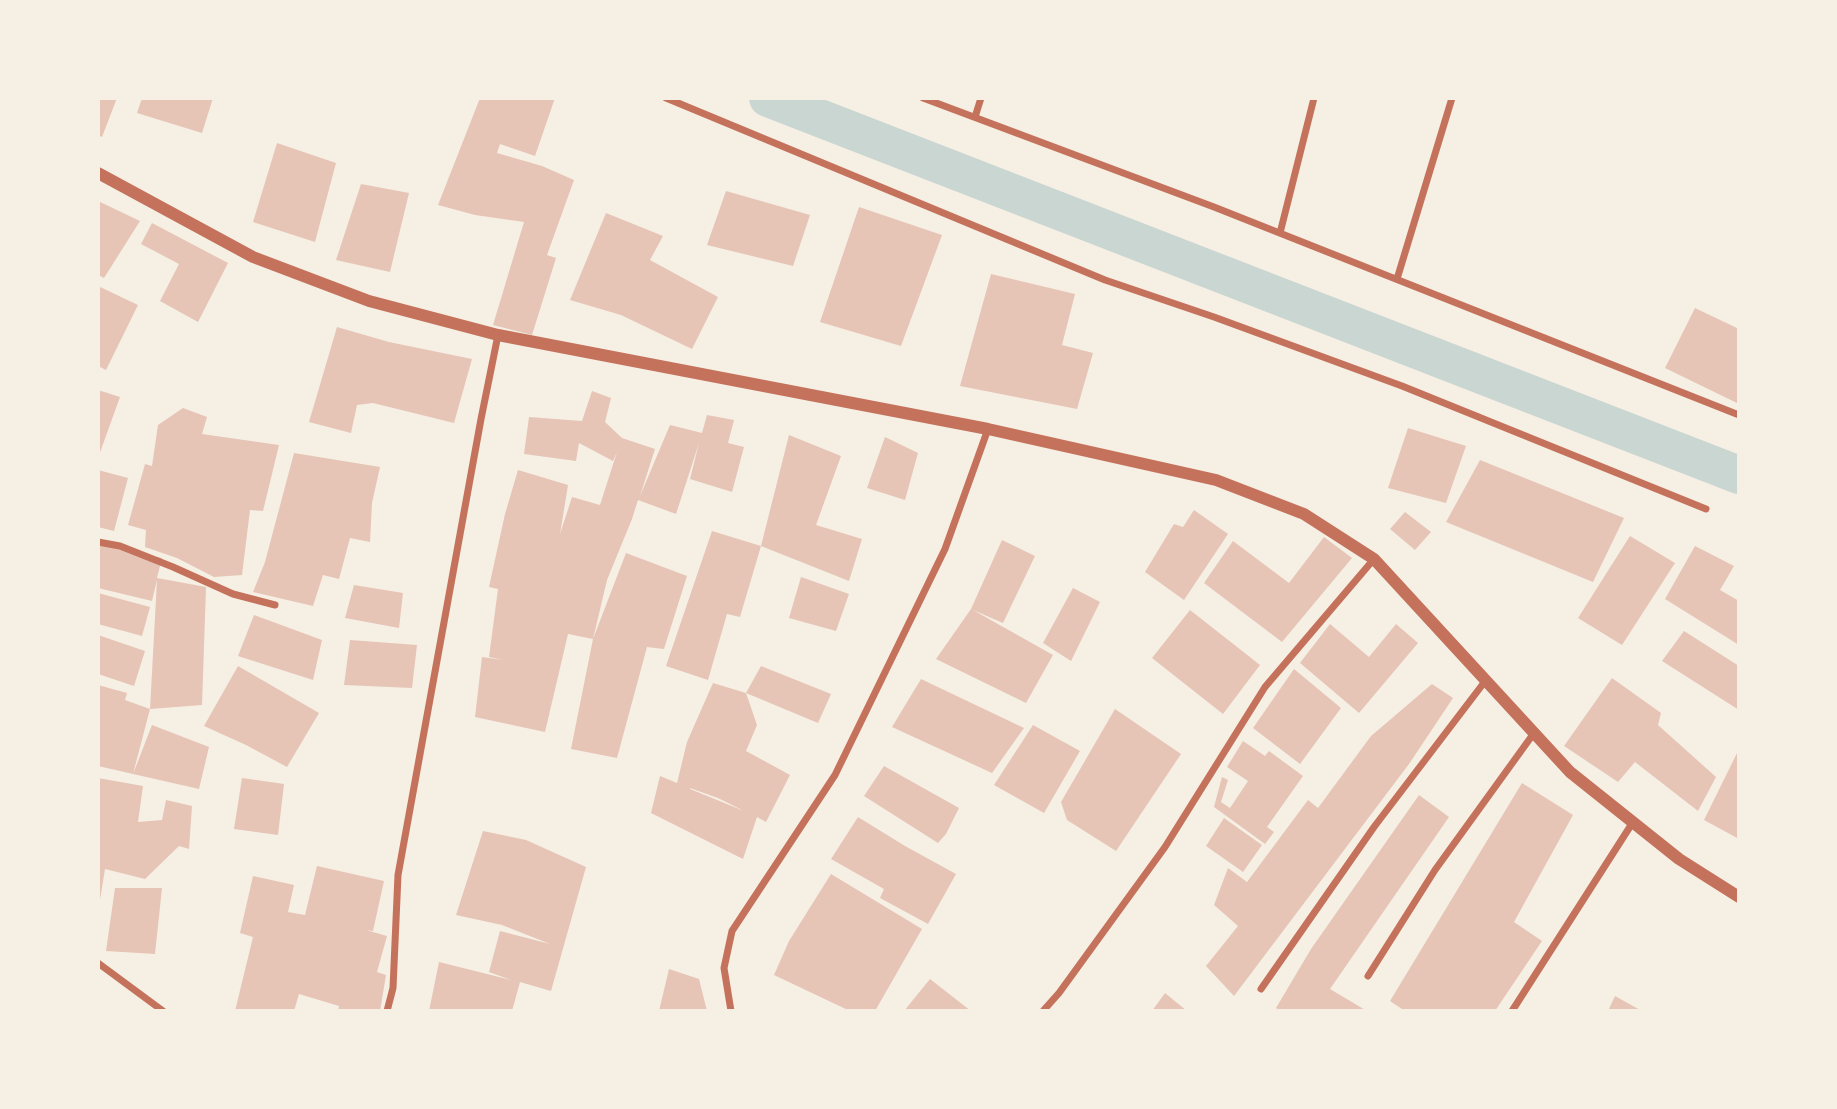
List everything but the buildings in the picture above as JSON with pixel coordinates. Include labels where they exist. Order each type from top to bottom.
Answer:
[{"type":"street","points":[[666,98],[1105,280],[1402,386],[1706,509]]},
{"type":"street","points":[[923,98],[1280,233],[1739,415]]},
{"type":"street","points":[[975,117],[981,98]]},
{"type":"street","points":[[1280,233],[1314,98]]},
{"type":"street","points":[[1397,279],[1452,98]]},
{"type":"street","points":[[98,173],[253,257],[369,301],[498,335],[988,429],[1216,480],[1304,514],[1374,559],[1570,772],[1679,859],[1739,897]]},
{"type":"street","points":[[387,1011],[393,988],[398,875],[498,335]]},
{"type":"street","points":[[731,1011],[724,968],[732,931],[835,775],[945,549],[988,429]]},
{"type":"street","points":[[98,542],[120,546],[233,594],[275,605]]},
{"type":"street","points":[[1043,1011],[1165,848],[1265,687],[1374,559]]},
{"type":"street","points":[[1261,989],[1374,827],[1486,680]]},
{"type":"street","points":[[1367,976],[1434,870],[1534,733]]},
{"type":"street","points":[[1512,1011],[1633,822]]},
{"type":"street","points":[[98,962],[163,1011]]},
{"type":"waterway","points":[[768,98],[1739,475]]}]
